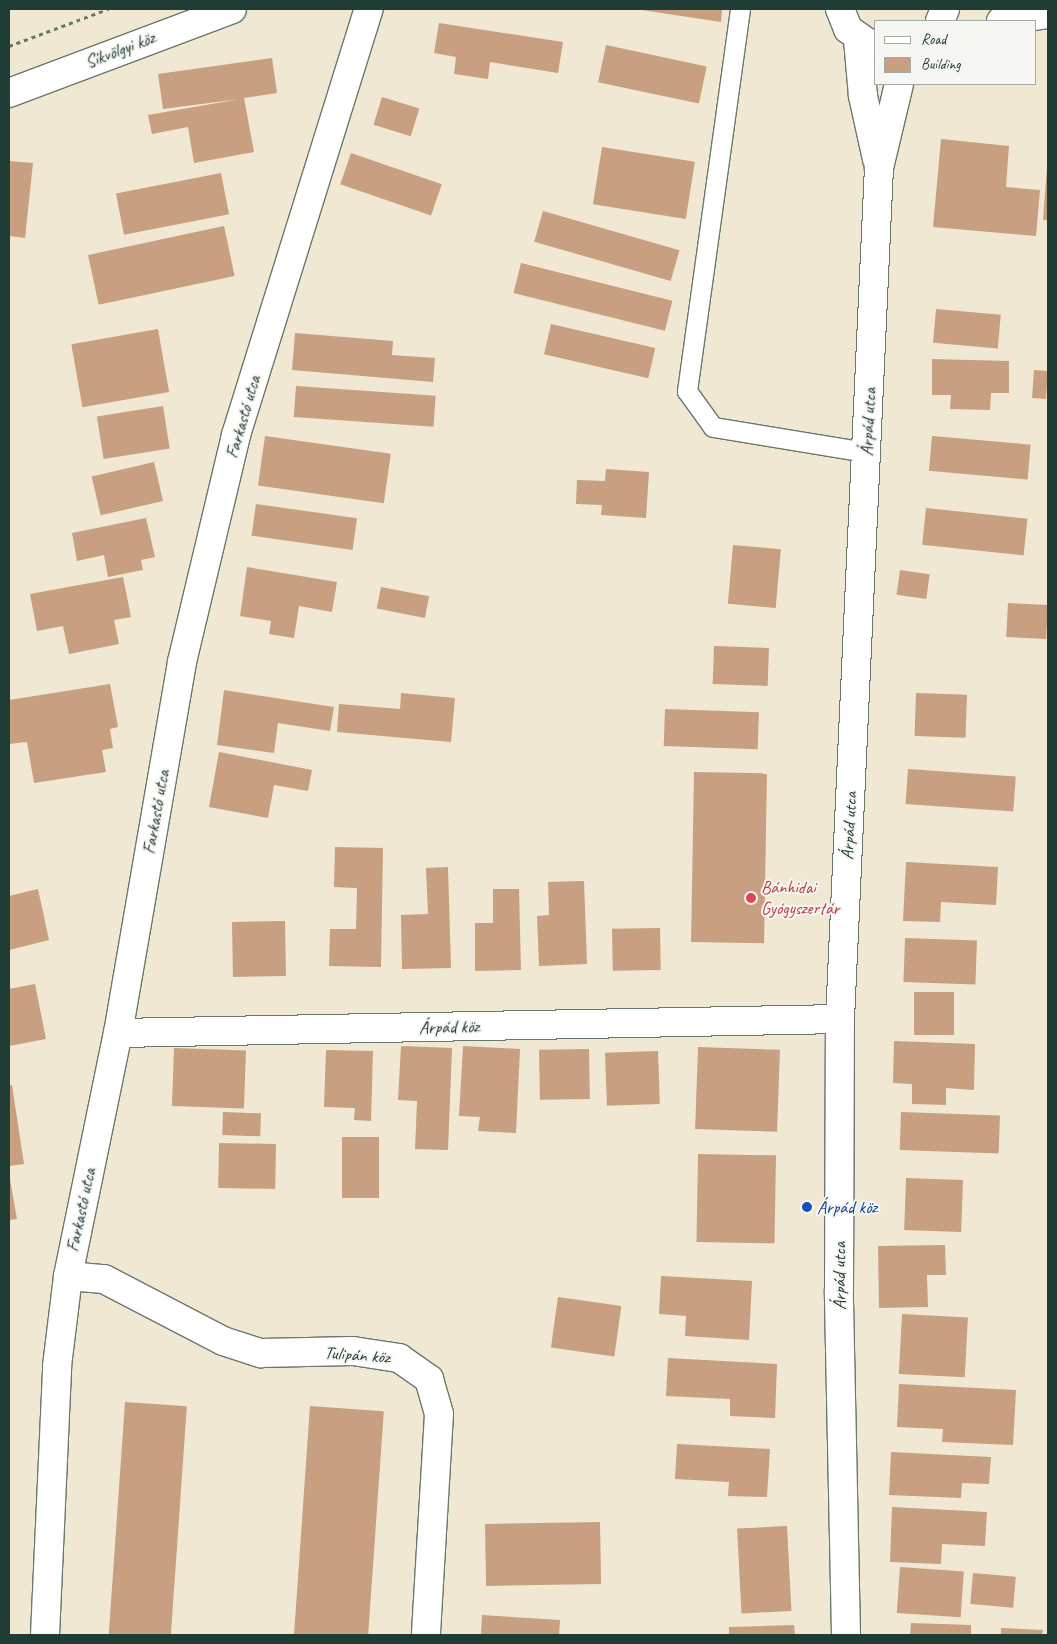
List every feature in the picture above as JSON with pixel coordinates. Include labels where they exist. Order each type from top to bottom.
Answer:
[{"type":"street","name":"Síkvölgyi köz","points":[[9,93],[232,9]]},
{"type":"street","name":"Farkastó utca","points":[[45,1635],[57,1366],[68,1276],[118,1034],[182,662],[236,435],[368,9]]},
{"type":"street","points":[[840,9],[867,43]]},
{"type":"street","points":[[1008,20],[1048,14]]},
{"type":"street","name":"Árpád utca","points":[[867,43],[862,87],[879,168]]},
{"type":"street","name":"Árpád utca","points":[[846,1635],[839,1290],[840,1019],[879,168],[899,85]]},
{"type":"street","name":"Árpád köz","points":[[118,1034],[840,1019]]},
{"type":"street","name":"Tulipán köz","points":[[68,1276],[104,1279],[223,1341],[261,1353],[352,1351],[399,1358],[429,1379],[439,1414],[426,1635]]},
{"type":"lane","points":[[740,9],[687,391],[713,427],[866,452]]},
{"type":"path","points":[[9,46],[108,9]]},
{"type":"building","points":[[635,9],[722,9],[721,22]]},
{"type":"building","points":[[439,23],[563,42],[558,73],[490,62],[488,79],[454,74],[456,57],[434,53]]},
{"type":"building","points":[[606,45],[707,66],[699,104],[598,82]]},
{"type":"building","points":[[272,58],[277,93],[244,98],[254,152],[194,163],[188,127],[152,134],[148,115],[240,99],[163,109],[158,74]]},
{"type":"building","points":[[382,97],[419,108],[411,136],[374,125]]},
{"type":"building","points":[[941,139],[1009,146],[1006,187],[1040,190],[1036,236],[933,227]]},
{"type":"building","points":[[602,147],[695,162],[686,219],[593,204]]},
{"type":"building","points":[[351,153],[442,184],[431,215],[340,184]]},
{"type":"building","points":[[9,161],[33,163],[25,238],[9,236]]},
{"type":"building","points":[[1047,167],[1048,220],[1043,220]]},
{"type":"building","points":[[221,173],[229,214],[124,235],[116,193]]},
{"type":"building","points":[[543,211],[679,250],[671,281],[534,242]]},
{"type":"building","points":[[224,226],[235,276],[99,305],[88,255]]},
{"type":"building","points":[[521,263],[672,301],[665,331],[514,293]]},
{"type":"building","points":[[936,309],[1001,315],[998,349],[933,343]]},
{"type":"building","points":[[551,324],[655,348],[648,378],[544,354]]},
{"type":"building","points":[[158,329],[169,392],[82,407],[71,344]]},
{"type":"building","points":[[295,333],[393,341],[392,355],[435,358],[433,382],[292,370]]},
{"type":"building","points":[[932,359],[1009,361],[1009,393],[991,393],[990,410],[950,409],[951,395],[932,395]]},
{"type":"building","points":[[1034,370],[1048,371],[1046,399],[1032,398]]},
{"type":"building","points":[[296,386],[436,396],[433,427],[294,417]]},
{"type":"building","points":[[163,406],[170,448],[104,459],[97,416]]},
{"type":"building","points":[[265,436],[391,454],[384,503],[258,486]]},
{"type":"building","points":[[932,436],[1031,445],[1028,479],[929,471]]},
{"type":"building","points":[[154,462],[163,501],[101,515],[92,476]]},
{"type":"building","points":[[606,469],[649,472],[646,518],[601,515],[602,505],[576,504],[577,480],[605,481]]},
{"type":"building","points":[[256,504],[357,518],[353,550],[252,536]]},
{"type":"building","points":[[926,508],[1027,519],[1024,555],[922,545]]},
{"type":"building","points":[[146,518],[155,557],[141,560],[143,570],[108,577],[104,555],[77,561],[72,533]]},
{"type":"building","points":[[733,545],[781,549],[776,608],[728,604]]},
{"type":"building","points":[[247,567],[337,582],[332,612],[299,606],[294,638],[269,634],[271,621],[240,616]]},
{"type":"building","points":[[900,570],[930,574],[926,599],[897,595]]},
{"type":"building","points":[[123,577],[131,617],[114,620],[119,644],[69,654],[63,626],[37,631],[30,594]]},
{"type":"building","points":[[381,587],[429,596],[425,618],[377,609]]},
{"type":"building","points":[[1008,603],[1048,605],[1046,639],[1006,637]]},
{"type":"building","points":[[714,646],[769,648],[768,686],[713,684]]},
{"type":"building","points":[[110,684],[118,727],[110,729],[113,748],[102,750],[106,772],[34,783],[27,742],[9,744],[9,700]]},
{"type":"building","points":[[224,690],[334,707],[330,731],[278,723],[274,753],[217,745]]},
{"type":"building","points":[[401,693],[455,698],[451,742],[337,732],[339,704],[400,709]]},
{"type":"building","points":[[916,693],[967,695],[965,738],[914,736]]},
{"type":"building","points":[[665,709],[759,712],[758,749],[664,746]]},
{"type":"building","points":[[219,752],[312,770],[308,791],[274,785],[268,818],[209,807]]},
{"type":"building","points":[[908,769],[1016,777],[1013,811],[906,804]]},
{"type":"building","points":[[694,772],[767,773],[764,943],[691,942]]},
{"type":"building","points":[[335,847],[383,848],[381,967],[329,966],[330,929],[356,929],[357,888],[334,887]]},
{"type":"building","points":[[906,862],[998,867],[996,905],[941,902],[940,922],[903,921]]},
{"type":"building","points":[[448,867],[451,968],[402,969],[401,915],[428,914],[426,868]]},
{"type":"building","points":[[584,881],[587,964],[539,966],[537,916],[549,915],[548,882]]},
{"type":"building","points":[[38,889],[49,940],[9,950],[9,896]]},
{"type":"building","points":[[493,889],[519,889],[521,970],[475,971],[475,923],[493,923]]},
{"type":"building","points":[[285,921],[286,976],[233,977],[232,922]]},
{"type":"building","points":[[660,928],[661,970],[613,971],[612,929]]},
{"type":"building","points":[[905,938],[977,941],[975,984],[903,982]]},
{"type":"building","points":[[35,984],[46,1039],[9,1046],[9,989]]},
{"type":"building","points":[[914,992],[954,992],[954,1035],[914,1035]]},
{"type":"building","points":[[894,1041],[975,1044],[974,1090],[946,1088],[946,1105],[912,1104],[912,1084],[893,1083]]},
{"type":"building","points":[[401,1046],[452,1048],[448,1150],[415,1149],[417,1101],[398,1100]]},
{"type":"building","points":[[463,1046],[520,1049],[516,1133],[478,1131],[480,1117],[459,1116]]},
{"type":"building","points":[[698,1047],[780,1050],[777,1132],[695,1129]]},
{"type":"building","points":[[174,1048],[246,1051],[244,1108],[172,1106]]},
{"type":"building","points":[[589,1049],[590,1099],[540,1100],[539,1050]]},
{"type":"building","points":[[326,1050],[373,1051],[371,1121],[354,1120],[355,1108],[324,1107]]},
{"type":"building","points":[[658,1051],[660,1104],[607,1106],[605,1053]]},
{"type":"building","points":[[9,1085],[12,1085],[24,1164],[9,1166]]},
{"type":"building","points":[[223,1112],[261,1113],[260,1136],[222,1135]]},
{"type":"building","points":[[901,1112],[1000,1115],[999,1153],[900,1150]]},
{"type":"building","points":[[342,1137],[379,1137],[379,1198],[342,1198]]},
{"type":"building","points":[[219,1143],[276,1144],[275,1189],[218,1188]]},
{"type":"building","points":[[698,1154],[776,1155],[774,1243],[696,1242]]},
{"type":"building","points":[[906,1178],[963,1180],[961,1232],[904,1230]]},
{"type":"building","points":[[9,1180],[17,1219],[9,1220]]},
{"type":"building","points":[[945,1245],[946,1275],[927,1275],[928,1307],[879,1308],[878,1246]]},
{"type":"building","points":[[661,1276],[752,1281],[749,1340],[685,1336],[686,1316],[659,1314]]},
{"type":"building","points":[[558,1297],[621,1306],[614,1356],[551,1348]]},
{"type":"building","points":[[902,1314],[968,1317],[965,1377],[899,1374]]},
{"type":"building","points":[[668,1358],[777,1364],[775,1418],[730,1416],[730,1399],[666,1396]]},
{"type":"building","points":[[899,1384],[1016,1390],[1013,1445],[942,1442],[943,1429],[897,1427]]},
{"type":"building","points":[[125,1402],[187,1406],[171,1635],[109,1634]]},
{"type":"building","points":[[310,1406],[384,1411],[368,1635],[294,1634]]},
{"type":"building","points":[[677,1444],[770,1449],[767,1497],[728,1496],[729,1482],[675,1479]]},
{"type":"building","points":[[891,1452],[991,1457],[989,1484],[962,1483],[961,1498],[889,1495]]},
{"type":"building","points":[[892,1507],[987,1512],[985,1546],[942,1544],[941,1564],[890,1562]]},
{"type":"building","points":[[600,1522],[601,1584],[486,1586],[485,1524]]},
{"type":"building","points":[[787,1526],[791,1611],[742,1614],[737,1529]]},
{"type":"building","points":[[900,1567],[964,1571],[961,1617],[897,1613]]},
{"type":"building","points":[[973,1573],[1016,1577],[1013,1608],[970,1604]]},
{"type":"building","points":[[482,1615],[560,1620],[559,1635],[481,1635]]},
{"type":"building","points":[[911,1623],[971,1625],[971,1635],[910,1635]]},
{"type":"building","points":[[794,1625],[795,1635],[729,1635],[729,1627]]},
{"type":"building","points":[[1001,1628],[1043,1630],[1042,1635],[1001,1635]]},
{"type":"place","name":"Bánhidai Gyógyszertár","points":[[751,898]]},
{"type":"place","name":"Árpád köz","points":[[807,1207]]}]
